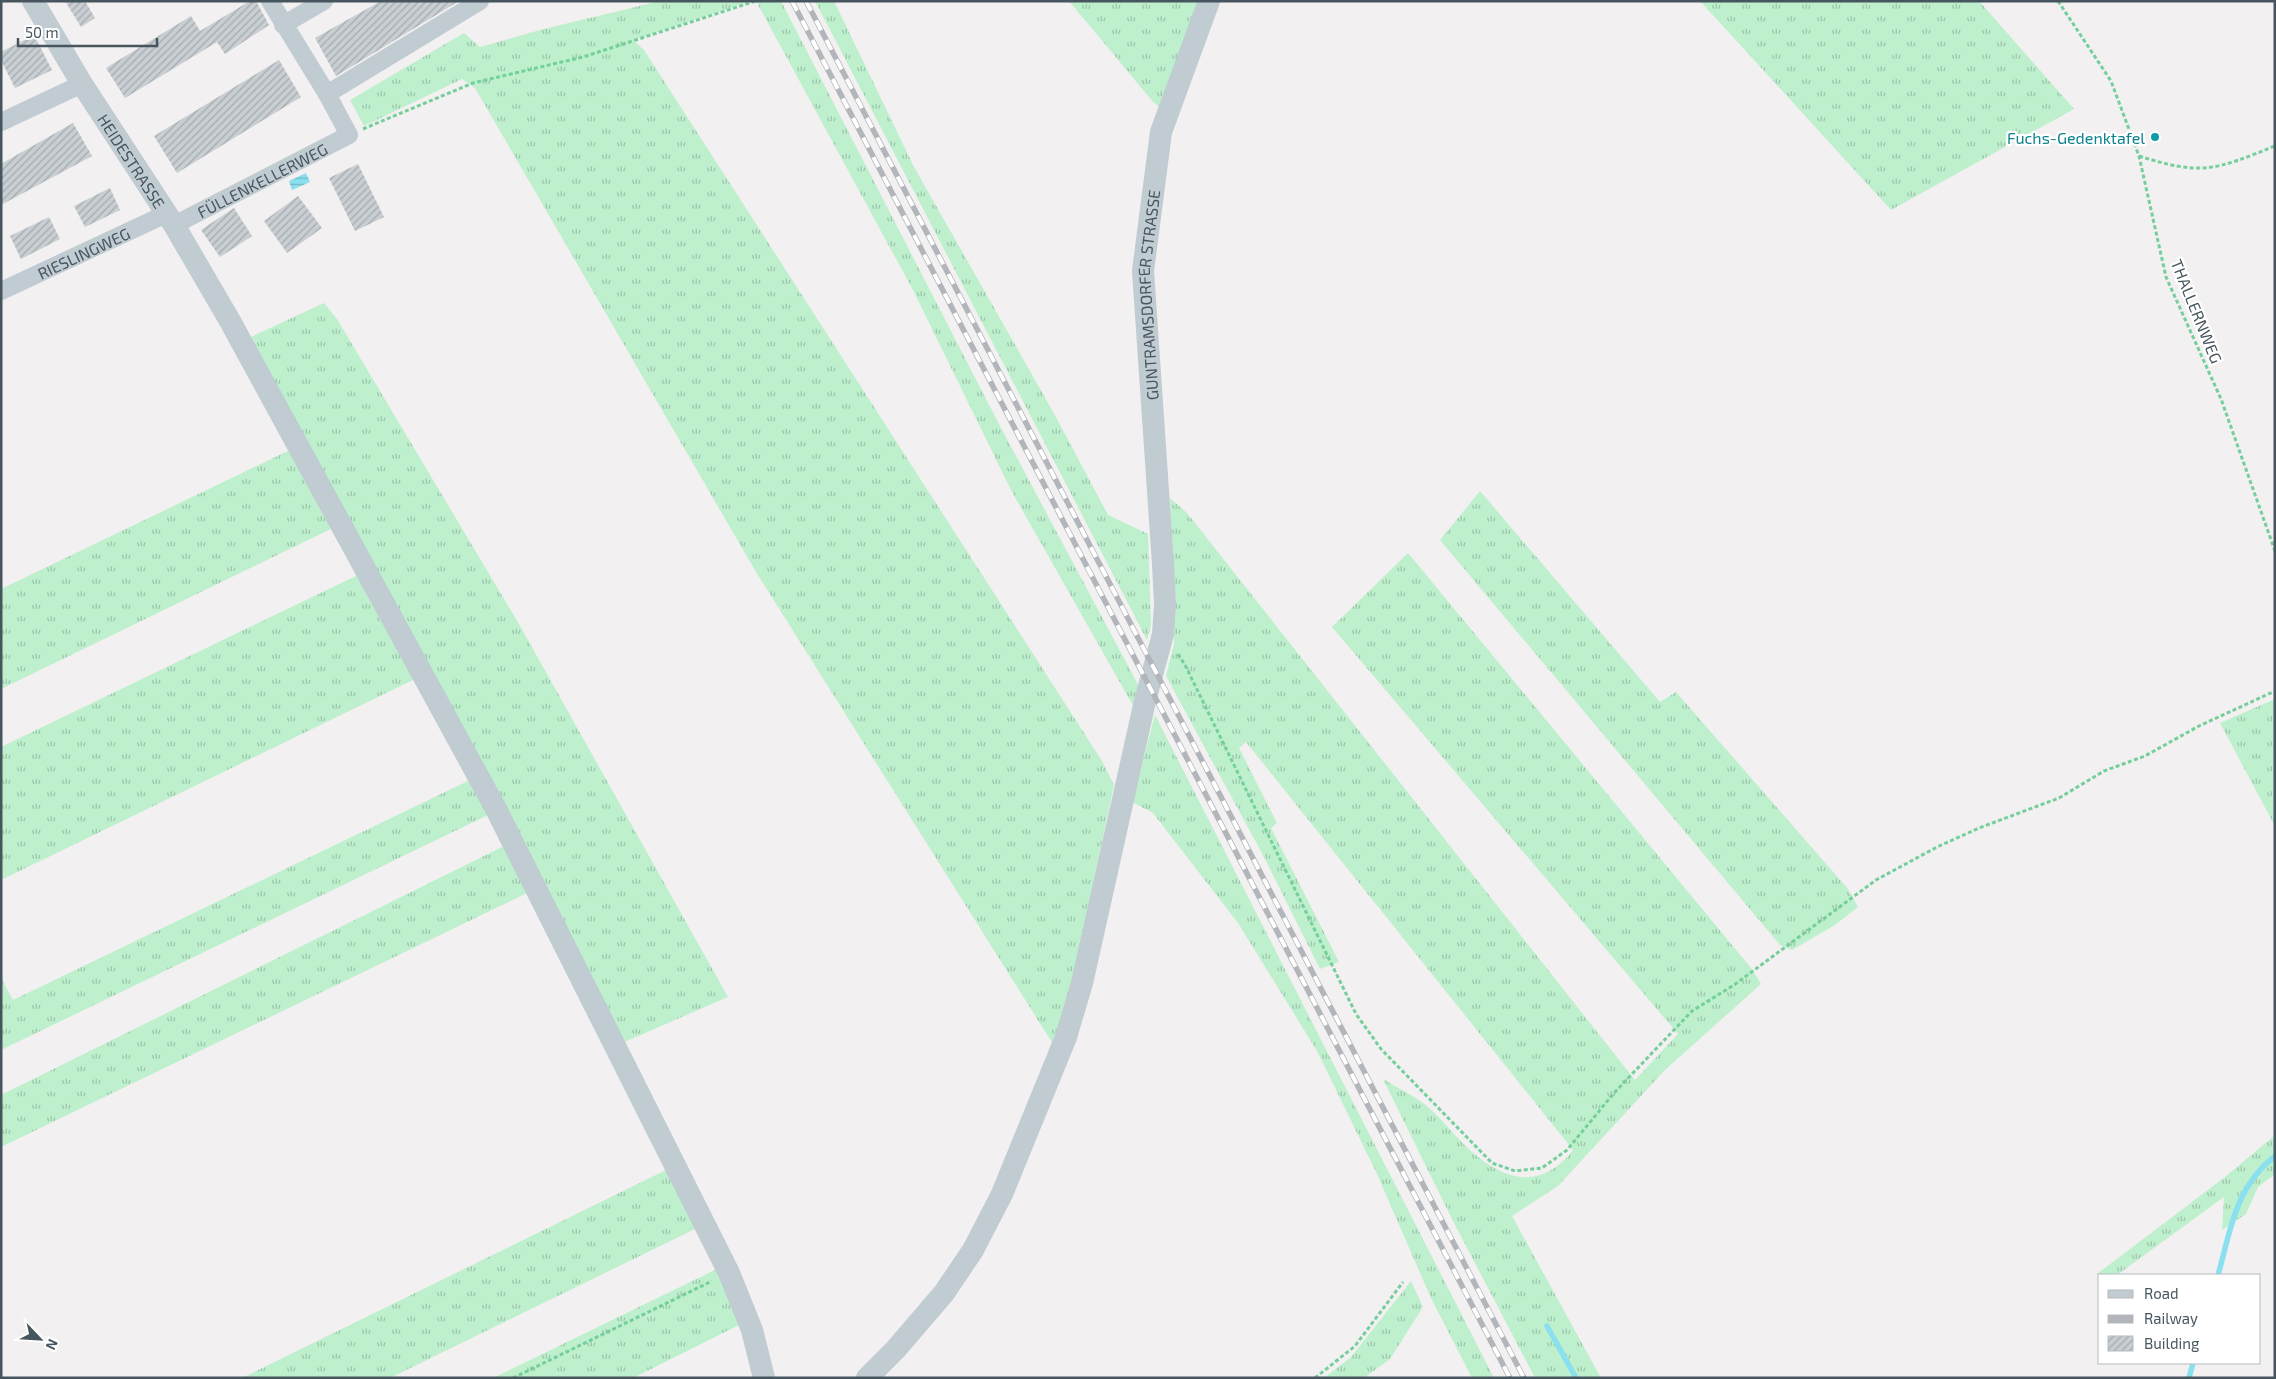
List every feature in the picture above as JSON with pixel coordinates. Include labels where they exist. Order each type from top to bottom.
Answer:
[{"type":"street","name":"HEIDESTRASSE","points":[[33,1],[82,84],[170,219],[230,321],[496,809],[729,1273],[752,1330],[764,1378]]},
{"type":"street","points":[[270,1],[283,25],[328,94],[349,135]]},
{"type":"street","points":[[283,25],[324,1]]},
{"type":"street","points":[[328,94],[480,1]]},
{"type":"street","name":"GUNTRAMSDORFER STRASSE","points":[[867,1378],[896,1349],[944,1294],[973,1250],[1002,1194],[1042,1100],[1066,1037],[1082,983],[1156,657],[1163,634],[1165,605],[1143,271],[1161,132],[1209,1]]},
{"type":"street","points":[[1,122],[82,84]]},
{"type":"street","name":"FÜLLENKELLERWEG","points":[[170,219],[349,135]]},
{"type":"street","name":"RIESLINGWEG","points":[[1,291],[170,219]]},
{"type":"path","points":[[349,135],[473,83],[583,57],[756,1]]},
{"type":"path","name":"THALLERNWEG","points":[[2058,1],[2111,80],[2139,156],[2166,277],[2221,398],[2275,551]]},
{"type":"path","points":[[2139,156],[2175,167],[2198,170],[2230,164],[2275,146]]},
{"type":"path","points":[[1163,634],[1185,665],[1356,1014],[1381,1049],[1426,1098],[1492,1164],[1515,1171],[1542,1168],[1567,1150],[1614,1093],[1692,1011],[1734,985],[1876,880],[1962,836],[2059,798],[2104,771],[2145,756],[2199,726],[2275,691]]},
{"type":"path","points":[[512,1378],[729,1273]]},
{"type":"path","points":[[1315,1378],[1355,1346],[1403,1282]]},
{"type":"green space","points":[[660,1],[751,1],[633,40],[644,50],[1102,761],[1114,785],[1072,983],[1053,1044],[756,572],[475,88],[462,79],[364,126],[350,100],[464,33],[480,47],[540,30]]},
{"type":"green space","points":[[756,1],[781,1],[1001,428],[1143,694],[1135,709],[1012,492],[913,290]]},
{"type":"green space","points":[[815,1],[834,1],[914,167],[1056,417],[1108,515],[1148,534],[1151,625],[1147,640]]},
{"type":"green space","points":[[1069,1],[1198,1],[1161,108],[1154,103]]},
{"type":"green space","points":[[1700,1],[1979,1],[2074,109],[1891,210]]},
{"type":"green space","points":[[324,303],[337,319],[519,624],[728,997],[622,1043],[251,337]]},
{"type":"green space","points":[[292,449],[337,526],[1,689],[1,589]]},
{"type":"green space","points":[[1480,491],[1660,702],[1676,692],[1848,889],[1858,907],[1835,925],[1792,950],[1780,945],[1440,540]]},
{"type":"green space","points":[[1170,498],[1187,513],[1635,1080],[1678,1034],[1332,627],[1408,553],[1751,968],[1761,984],[1665,1070],[1558,1186],[1512,1216],[1601,1378],[1535,1378],[1453,1221],[1383,1079],[1428,1107],[1466,1146],[1484,1161],[1497,1170],[1510,1175],[1536,1176],[1549,1171],[1561,1163],[1573,1150],[1246,742],[1239,748],[1277,823],[1271,828],[1339,962],[1320,969],[1264,857],[1166,676],[1174,644]]},
{"type":"green space","points":[[360,574],[417,678],[1,880],[1,747]]},
{"type":"green space","points":[[2275,699],[2275,826],[2220,723]]},
{"type":"green space","points":[[1155,715],[1494,1378],[1472,1378],[1430,1296],[1377,1174],[1317,1051],[1238,923],[1153,813],[1132,802]]},
{"type":"green space","points":[[470,780],[488,815],[1,1050],[1,978],[13,1000]]},
{"type":"green space","points":[[504,846],[527,893],[1,1147],[1,1095]]},
{"type":"green space","points":[[2275,1135],[2275,1174],[2258,1187],[2246,1214],[2222,1230],[2224,1197],[2118,1274],[2097,1274],[2225,1177]]},
{"type":"green space","points":[[666,1170],[697,1228],[390,1378],[242,1378]]},
{"type":"green space","points":[[717,1269],[741,1324],[633,1378],[493,1378]]},
{"type":"green space","points":[[1411,1281],[1423,1307],[1390,1359],[1364,1378],[1324,1378],[1351,1357]]},
{"type":"water","points":[[306,173],[310,182],[292,190],[289,181]]},
{"type":"building","points":[[65,1],[85,1],[95,18],[81,27]]},
{"type":"building","points":[[250,1],[256,1],[269,25],[225,54],[217,42],[125,98],[106,68],[191,16],[200,31]]},
{"type":"building","points":[[381,1],[459,1],[336,76],[315,38]]},
{"type":"building","points":[[34,35],[52,70],[15,88],[1,60],[1,52]]},
{"type":"building","points":[[279,60],[301,97],[177,173],[154,136]]},
{"type":"building","points":[[73,123],[92,156],[1,205],[1,164]]},
{"type":"building","points":[[358,164],[384,217],[355,231],[329,178]]},
{"type":"building","points":[[110,188],[120,210],[85,227],[74,206]]},
{"type":"building","points":[[298,196],[322,228],[287,253],[264,221]]},
{"type":"building","points":[[234,208],[252,236],[220,257],[201,230]]},
{"type":"building","points":[[49,217],[60,239],[21,259],[10,236]]},
{"type":"waterway","points":[[2218,1274],[2231,1225],[2243,1195],[2251,1181],[2275,1156]]},
{"type":"waterway","points":[[1547,1326],[1576,1378]]},
{"type":"waterway","points":[[2189,1378],[2193,1364]]},
{"type":"railway","points":[[792,1],[1510,1378]]},
{"type":"railway","points":[[806,1],[1524,1378]]},
{"type":"place","name":"Fuchs-Gedenktafel","points":[[2155,137]]}]
